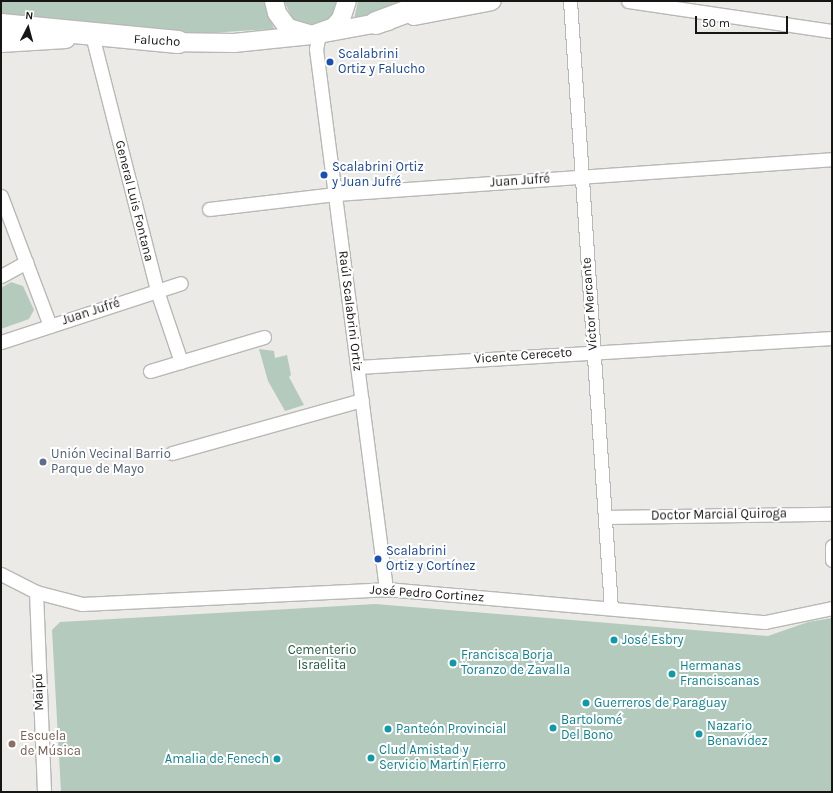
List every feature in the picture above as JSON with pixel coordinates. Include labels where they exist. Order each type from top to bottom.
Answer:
[{"type":"highway","points":[[376,23],[435,1]]},
{"type":"highway","points":[[1,25],[178,42]]},
{"type":"street","points":[[274,1],[276,13],[288,28],[319,34],[341,19],[347,1]]},
{"type":"street","name":"Falucho","points":[[1,43],[93,39],[178,42],[250,42],[319,34],[492,1]]},
{"type":"street","name":"Víctor Mercante","points":[[570,1],[611,608]]},
{"type":"street","points":[[628,1],[832,31]]},
{"type":"street","name":"Raúl Scalabrini Ortiz","points":[[319,34],[316,49],[386,589]]},
{"type":"street","name":"General Luis Fontana","points":[[93,39],[157,291],[181,362]]},
{"type":"street","name":"Juan Jufré","points":[[209,209],[335,194],[832,159]]},
{"type":"street","points":[[1,196],[50,326]]},
{"type":"street","points":[[1,276],[26,262]]},
{"type":"street","name":"Juan Jufré","points":[[1,342],[181,283]]},
{"type":"street","points":[[150,371],[264,337]]},
{"type":"street","name":"Vicente Cereceto","points":[[358,367],[832,338]]},
{"type":"street","points":[[172,453],[362,400]]},
{"type":"street","name":"Doctor Marcial Quiroga","points":[[605,517],[832,514]]},
{"type":"street","points":[[832,546],[832,560]]},
{"type":"street","name":"José Pedro Cortinez","points":[[1,574],[36,592],[82,604],[386,589],[765,622],[832,608]]},
{"type":"street","name":"Maipú","points":[[36,592],[44,792]]},
{"type":"green space","points":[[1,1],[264,1],[274,29],[209,33],[153,32],[1,20]]},
{"type":"green space","points":[[284,1],[339,1],[336,12],[328,21],[313,26],[293,20]]},
{"type":"green space","points":[[358,1],[421,1],[354,19]]},
{"type":"green space","points":[[11,282],[23,286],[34,310],[29,319],[1,329],[1,288]]},
{"type":"green space","points":[[259,349],[274,351],[275,358],[287,355],[291,375],[289,377],[304,405],[285,411],[268,381]]},
{"type":"green space","name":"Cementerio Israelita","points":[[375,604],[768,636],[808,622],[832,618],[832,792],[61,792],[52,630],[60,622]]},
{"type":"place","name":"Scalabrini Ortiz y Falucho","points":[[330,62]]},
{"type":"place","name":"Scalabrini Ortiz y Juan Jufré","points":[[324,175]]},
{"type":"place","name":"Unión Vecinal Barrio Parque de Mayo","points":[[43,462]]},
{"type":"place","name":"Scalabrini Ortiz y Cortínez","points":[[378,559]]},
{"type":"place","name":"José Esbry","points":[[614,640]]},
{"type":"place","name":"Francisca Borja Toranzo de Zavalla","points":[[453,663]]},
{"type":"place","name":"Hermanas Franciscanas","points":[[672,674]]},
{"type":"place","name":"Guerreros de Paraguay","points":[[586,703]]},
{"type":"place","name":"Bartolomé Del Bono","points":[[553,728]]},
{"type":"place","name":"Panteón Provincial","points":[[388,729]]},
{"type":"place","name":"Nazario Benavídez","points":[[699,734]]},
{"type":"place","name":"Escuela de Música","points":[[12,744]]},
{"type":"place","name":"Clud Amistad y Servicio Martín Fierro","points":[[371,758]]},
{"type":"place","name":"Amalia de Fenech","points":[[277,759]]}]
